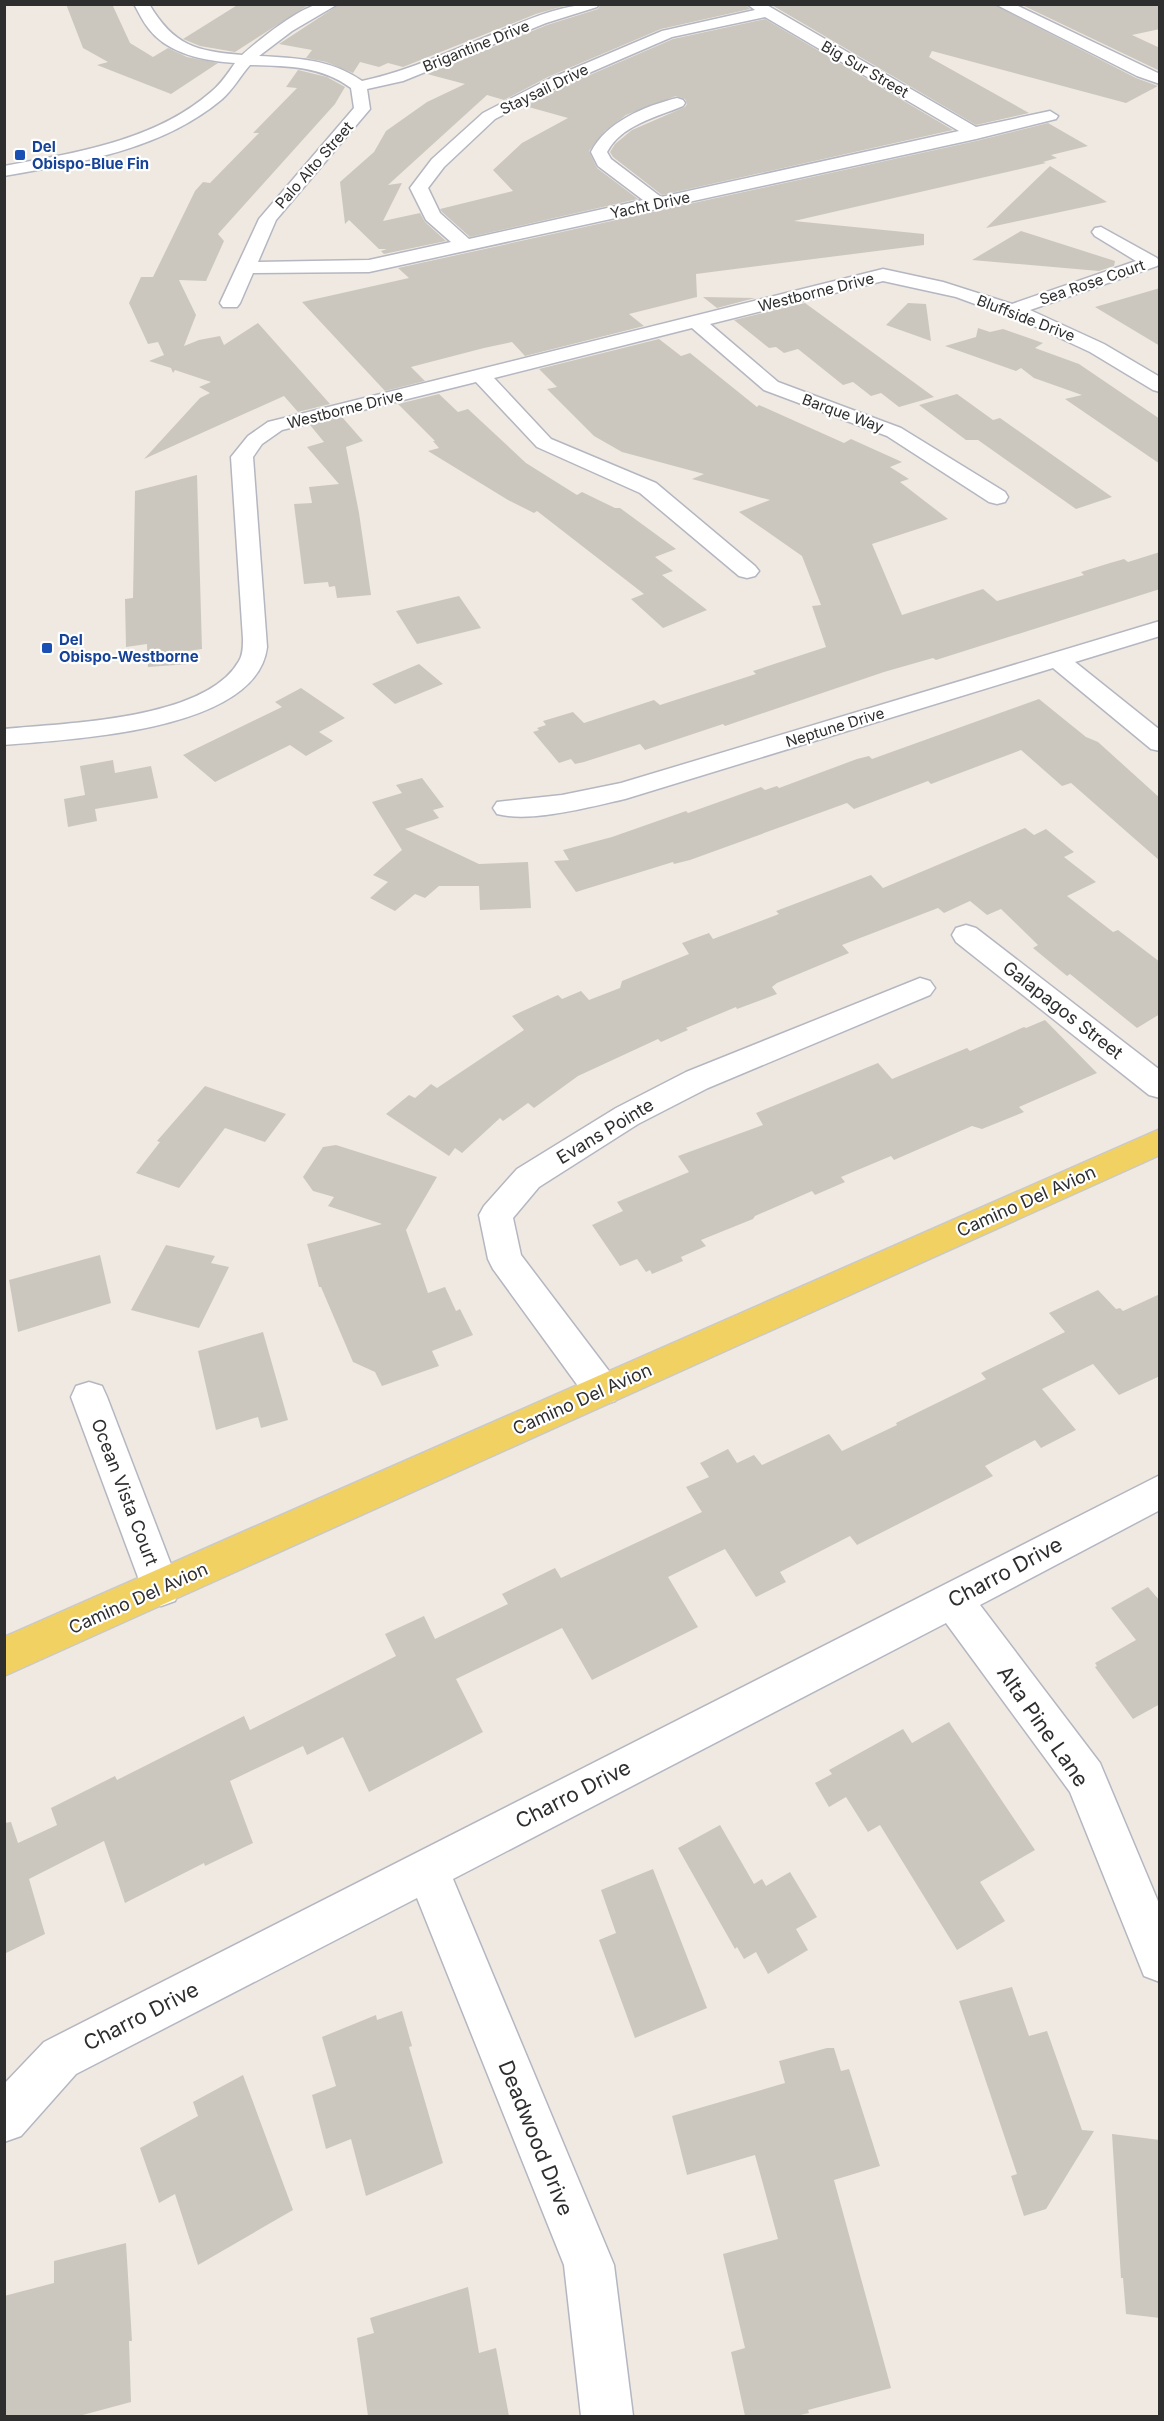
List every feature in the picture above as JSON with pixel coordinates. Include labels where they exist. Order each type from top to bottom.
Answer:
[{"type":"main road","name":"Camino Del Avion","points":[[4,1658],[1160,1141]]},
{"type":"street","points":[[141,4],[145,15],[158,33],[169,42],[190,52],[329,69],[344,75],[359,86]]},
{"type":"street","points":[[4,171],[86,155],[166,126],[194,112],[219,94],[246,60],[285,28],[331,4]]},
{"type":"street","name":"Brigantine Drive","points":[[359,86],[398,78],[541,20],[592,4]]},
{"type":"street","points":[[1002,4],[1142,73],[1160,79]]},
{"type":"street","name":"Big Sur Street","points":[[760,8],[976,134]]},
{"type":"street","name":"Staysail Drive","points":[[465,245],[432,216],[419,188],[438,163],[489,116],[555,82],[667,34],[760,8]]},
{"type":"street","name":"Palo Alto Street","points":[[230,303],[268,219],[362,109],[359,86]]},
{"type":"street","points":[[658,203],[604,162],[599,152],[602,142],[616,131],[677,103]]},
{"type":"street","name":"Yacht Drive","points":[[247,268],[369,266],[1050,116]]},
{"type":"street","name":"Sea Rose Court","points":[[1012,310],[1151,262],[1101,232]]},
{"type":"street","name":"Bluffside Drive","points":[[883,275],[924,282],[1012,310],[1090,343],[1160,386]]},
{"type":"street","name":"Westborne Drive","points":[[4,737],[144,721],[204,704],[236,683],[253,660],[254,628],[242,457],[255,440],[275,426],[883,275]]},
{"type":"street","name":"Barque Way","points":[[696,322],[771,386],[894,432],[997,497]]},
{"type":"street","points":[[480,375],[544,443],[648,488],[747,572]]},
{"type":"street","name":"Neptune Drive","points":[[506,808],[562,804],[625,791],[1160,628]]},
{"type":"street","points":[[1058,660],[1160,742]]},
{"type":"street","name":"Galapagos Street","points":[[966,934],[1160,1087]]},
{"type":"street","name":"Evans Pointe","points":[[602,1390],[505,1259],[496,1215],[528,1178],[627,1116],[698,1080],[920,988]]},
{"type":"street","name":"Ocean Vista Court","points":[[89,1397],[160,1588]]},
{"type":"street","name":"Charro Drive","points":[[4,2120],[60,2058],[1160,1491]]},
{"type":"street","name":"Alta Pine Lane","points":[[952,1600],[1085,1778],[1160,1960]]},
{"type":"street","name":"Deadwood Drive","points":[[427,1869],[589,2265],[607,2416]]},
{"type":"building","points":[[66,4],[112,4],[130,43],[153,57],[168,48],[187,57],[218,63],[171,94],[97,65],[108,62],[83,48]]},
{"type":"building","points":[[239,4],[310,4],[235,52],[200,46],[183,39]]},
{"type":"building","points":[[340,4],[571,4],[536,14],[403,67],[388,63],[379,67],[360,62],[353,73],[326,62],[306,58],[312,50],[279,44]]},
{"type":"building","points":[[601,4],[745,4],[750,9],[661,29],[548,77],[504,100],[487,95],[388,185],[402,183],[383,221],[420,213],[425,222],[446,241],[384,254],[381,251],[387,249],[379,249],[349,220],[345,224],[340,182],[374,152],[386,131],[427,102],[465,84],[427,74],[547,25],[598,9]]},
{"type":"building","points":[[770,4],[993,4],[1136,78],[1158,86],[1126,103],[932,51],[929,57],[1029,113],[976,125]]},
{"type":"building","points":[[1020,4],[1160,4],[1160,29],[1132,35],[1160,48],[1160,71]]},
{"type":"building","points":[[765,19],[953,130],[662,195],[613,157],[610,152],[615,144],[632,130],[685,107],[687,104],[685,99],[676,96],[626,115],[605,131],[589,151],[597,168],[638,199],[470,237],[440,209],[513,191],[493,170],[522,143],[568,118],[525,106],[562,87],[673,39]]},
{"type":"building","points":[[298,70],[327,77],[345,87],[335,104],[218,234],[224,241],[206,281],[179,280],[196,315],[184,346],[220,336],[224,345],[258,323],[330,404],[298,412],[284,396],[144,459],[200,398],[210,393],[199,387],[211,382],[175,370],[173,373],[171,368],[149,361],[164,355],[158,342],[148,344],[129,303],[141,277],[153,277],[195,191],[203,182],[210,183],[259,133],[253,133],[297,88],[286,87]]},
{"type":"building","points":[[1048,123],[1088,146],[1051,155],[1057,158],[1043,162],[1046,163],[794,221],[924,234],[924,245],[696,274],[697,297],[629,314],[644,326],[525,356],[512,342],[484,348],[411,367],[425,381],[385,391],[302,302],[409,278],[398,268],[976,141]]},
{"type":"building","points":[[1050,166],[1107,202],[986,228]]},
{"type":"building","points":[[1021,231],[1115,261],[1114,266],[1099,271],[972,260]]},
{"type":"building","points":[[1160,288],[1160,346],[1095,307]]},
{"type":"building","points":[[703,297],[755,298],[717,308]]},
{"type":"building","points":[[805,303],[934,397],[899,407],[881,393],[871,396],[853,382],[843,385],[798,349],[784,353],[776,347],[769,348],[734,320]]},
{"type":"building","points":[[908,303],[926,304],[931,341],[886,325]]},
{"type":"building","points":[[978,328],[990,332],[1003,329],[1043,343],[1035,348],[1079,364],[1160,419],[1160,464],[1065,399],[1082,395],[1034,378],[1021,368],[1016,371],[945,346],[976,337]]},
{"type":"building","points":[[659,339],[681,356],[690,353],[757,407],[759,405],[844,443],[851,439],[902,462],[890,467],[909,479],[900,482],[948,519],[872,544],[902,615],[983,589],[997,601],[1084,575],[1081,572],[1110,563],[1124,559],[1128,562],[1160,552],[1160,589],[936,660],[933,658],[884,672],[725,726],[723,724],[645,750],[640,744],[584,762],[575,764],[571,759],[559,763],[533,732],[546,725],[543,721],[573,712],[584,723],[654,700],[660,705],[756,674],[753,671],[826,647],[812,606],[821,605],[802,556],[739,512],[770,500],[692,479],[704,474],[622,452],[594,436],[547,389],[557,387],[539,369]]},
{"type":"building","points":[[439,394],[458,412],[468,409],[526,463],[577,495],[582,492],[615,508],[620,508],[676,549],[655,557],[673,571],[662,575],[707,610],[663,628],[631,599],[644,594],[537,511],[534,513],[508,500],[428,451],[439,448],[433,441],[435,441],[398,404]]},
{"type":"building","points":[[957,394],[993,420],[1000,418],[1112,497],[1076,509],[978,440],[966,440],[919,405]]},
{"type":"building","points":[[342,417],[363,441],[346,447],[359,513],[371,595],[337,598],[335,586],[329,587],[328,582],[304,584],[294,504],[312,503],[309,487],[339,484],[307,447],[324,442],[310,425]]},
{"type":"building","points":[[197,475],[202,649],[188,651],[189,664],[148,667],[147,644],[126,647],[125,599],[133,598],[135,491]]},
{"type":"building","points":[[459,596],[481,628],[417,644],[396,611]]},
{"type":"building","points":[[419,664],[443,684],[395,704],[372,684]]},
{"type":"building","points":[[301,688],[345,718],[319,732],[333,741],[306,756],[290,745],[215,782],[183,755],[282,707],[275,702]]},
{"type":"building","points":[[1039,699],[1086,737],[1098,742],[1160,798],[1160,861],[1071,783],[1062,786],[1021,750],[931,784],[928,781],[854,809],[847,803],[690,860],[674,864],[673,862],[576,892],[554,861],[569,860],[563,850],[612,837],[686,811],[688,813],[761,787],[765,790],[777,786],[779,788],[857,759],[869,756],[872,759]]},
{"type":"building","points":[[113,760],[115,773],[151,766],[158,798],[95,809],[97,821],[68,827],[64,799],[85,795],[80,766]]},
{"type":"building","points":[[422,778],[444,807],[433,810],[439,818],[405,829],[479,864],[528,862],[531,908],[480,910],[479,886],[439,886],[425,898],[415,894],[395,911],[370,898],[388,882],[373,875],[402,850],[372,802],[402,793],[396,785]]},
{"type":"building","points":[[1025,828],[1034,835],[1046,829],[1074,852],[1064,857],[1096,882],[1067,896],[1113,932],[1118,930],[1160,962],[1160,1014],[1137,1028],[1070,974],[1067,976],[1033,948],[1038,945],[1001,909],[987,915],[970,901],[944,913],[938,908],[842,945],[849,953],[777,983],[772,987],[777,994],[737,1009],[736,1007],[686,1028],[688,1030],[661,1042],[658,1039],[578,1076],[534,1108],[528,1103],[503,1121],[500,1118],[462,1153],[455,1148],[449,1156],[386,1114],[409,1095],[415,1098],[431,1084],[437,1088],[524,1030],[512,1016],[558,995],[562,999],[581,991],[589,1000],[620,988],[622,981],[689,954],[682,943],[709,933],[713,939],[779,914],[776,911],[871,875],[883,888]]},
{"type":"building","points":[[1045,1020],[1097,1073],[1019,1107],[1024,1112],[982,1129],[972,1126],[894,1160],[891,1156],[841,1177],[845,1182],[815,1195],[812,1191],[701,1240],[706,1246],[681,1257],[683,1261],[652,1274],[650,1270],[646,1272],[637,1259],[620,1266],[592,1225],[623,1211],[617,1202],[689,1172],[678,1156],[763,1125],[756,1113],[878,1063],[892,1079],[967,1048],[970,1051]]},
{"type":"building","points":[[205,1086],[286,1114],[265,1142],[225,1128],[179,1188],[136,1173],[160,1142],[157,1141]]},
{"type":"building","points":[[336,1145],[437,1177],[406,1230],[428,1293],[445,1287],[456,1311],[460,1309],[473,1335],[432,1351],[439,1366],[382,1386],[375,1372],[353,1362],[321,1287],[319,1287],[307,1244],[382,1224],[328,1206],[334,1197],[313,1191],[303,1177],[323,1147]]},
{"type":"building","points":[[166,1245],[215,1256],[211,1263],[229,1267],[199,1328],[131,1310]]},
{"type":"building","points":[[100,1255],[111,1303],[18,1332],[9,1280]]},
{"type":"building","points":[[1098,1290],[1116,1309],[1120,1308],[1123,1311],[1160,1294],[1160,1376],[1119,1395],[1093,1364],[1042,1389],[1076,1430],[1041,1448],[1035,1440],[985,1466],[993,1476],[857,1545],[850,1536],[780,1572],[786,1582],[756,1597],[725,1549],[668,1577],[698,1627],[592,1680],[562,1628],[456,1679],[483,1732],[369,1792],[343,1737],[307,1755],[303,1746],[230,1781],[253,1843],[205,1866],[204,1863],[125,1903],[104,1841],[29,1879],[45,1934],[4,1954],[4,1823],[11,1822],[18,1843],[57,1825],[51,1808],[115,1776],[117,1780],[244,1716],[250,1730],[396,1656],[385,1634],[424,1616],[435,1639],[508,1604],[502,1594],[555,1568],[561,1578],[702,1512],[686,1487],[709,1477],[700,1463],[728,1449],[737,1463],[754,1455],[762,1465],[829,1434],[842,1451],[897,1425],[896,1423],[986,1379],[981,1373],[1065,1332],[1049,1313]]},
{"type":"building","points":[[263,1332],[288,1420],[261,1428],[258,1417],[216,1430],[198,1351]]},
{"type":"building","points":[[1148,1587],[1160,1601],[1160,1704],[1133,1719],[1095,1667],[1097,1666],[1095,1663],[1136,1640],[1111,1608]]},
{"type":"building","points":[[949,1722],[1035,1850],[980,1882],[1005,1921],[957,1950],[880,1825],[868,1832],[846,1797],[829,1807],[815,1783],[832,1774],[829,1770],[903,1729],[912,1743]]},
{"type":"building","points":[[720,1825],[754,1884],[762,1879],[766,1886],[790,1872],[817,1917],[796,1929],[808,1950],[768,1974],[756,1952],[744,1959],[737,1947],[735,1949],[678,1848]]},
{"type":"building","points":[[653,1869],[707,2008],[635,2038],[599,1940],[616,1933],[601,1890]]},
{"type":"building","points":[[1012,1987],[1029,2036],[1047,2031],[1082,2130],[1094,2131],[1046,2209],[1024,2216],[1011,2176],[1017,2174],[959,2001]]},
{"type":"building","points":[[402,2011],[412,2046],[409,2047],[443,2163],[366,2196],[351,2139],[326,2149],[312,2095],[336,2086],[322,2037],[376,2015],[377,2020]]},
{"type":"building","points":[[834,2048],[841,2071],[849,2069],[880,2166],[834,2180],[891,2388],[808,2410],[809,2413],[796,2416],[745,2416],[731,2352],[745,2348],[723,2254],[778,2239],[755,2155],[687,2175],[672,2116],[785,2083],[779,2061]]},
{"type":"building","points":[[243,2075],[293,2210],[198,2265],[175,2194],[159,2203],[140,2148],[198,2116],[193,2102]]},
{"type":"building","points":[[1112,2134],[1160,2140],[1160,2318],[1126,2314],[1123,2278],[1121,2278]]},
{"type":"building","points":[[126,2243],[132,2341],[129,2341],[131,2402],[79,2416],[4,2416],[4,2296],[54,2283],[54,2261]]},
{"type":"building","points":[[468,2287],[479,2353],[496,2348],[509,2416],[368,2416],[357,2338],[374,2333],[370,2318]]},
{"type":"place","name":"Del Obispo-Blue Fin","points":[[20,155]]},
{"type":"place","name":"Del Obispo-Westborne","points":[[47,648]]}]
